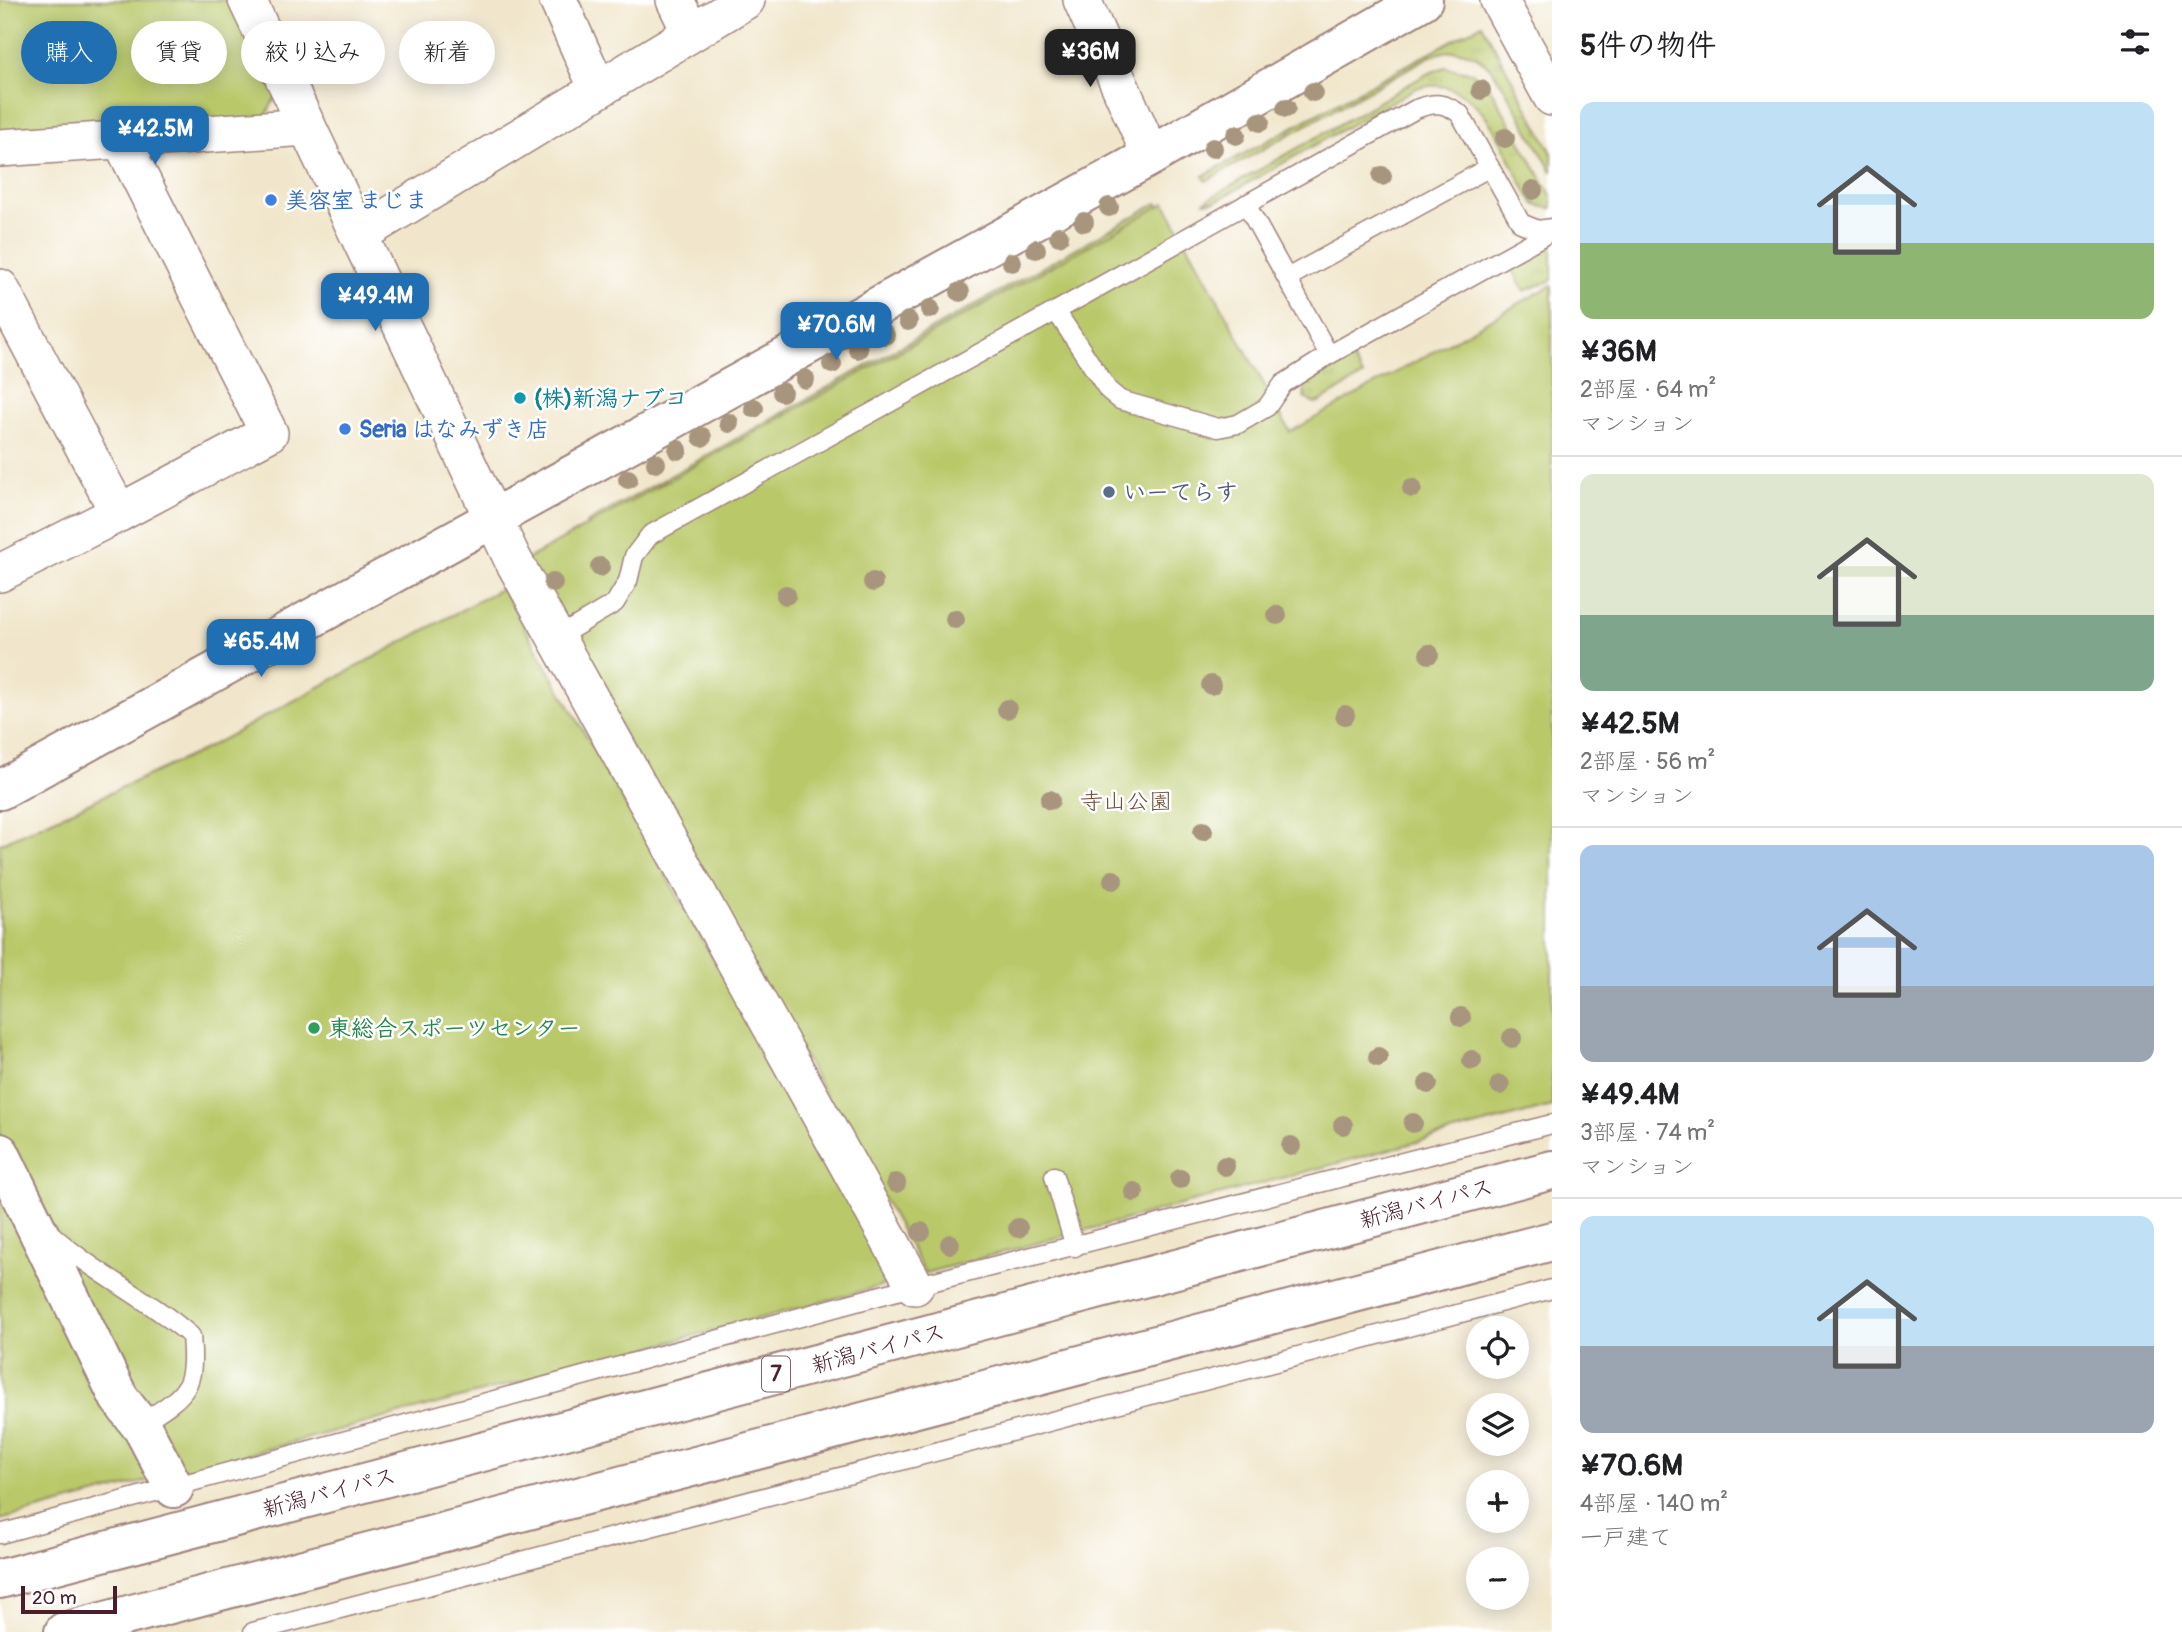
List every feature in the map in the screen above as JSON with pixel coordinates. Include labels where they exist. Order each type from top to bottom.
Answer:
[{"type":"main road","points":[[0,790],[493,516],[1151,156],[1423,0]]},
{"type":"main road","points":[[0,1153],[118,1398],[139,1424],[174,1488]]},
{"type":"main road","name":"新潟バイパス","points":[[0,1579],[1552,1170]]},
{"type":"main road","points":[[64,1632],[1552,1241]]},
{"type":"street","points":[[247,0],[512,558],[915,1286]]},
{"type":"street","points":[[558,0],[598,89]]},
{"type":"street","points":[[675,0],[691,33]]},
{"type":"street","points":[[360,234],[746,0]]},
{"type":"street","points":[[1082,0],[1151,156]]},
{"type":"street","points":[[1499,0],[1552,97]]},
{"type":"street","points":[[0,148],[307,127]]},
{"type":"street","points":[[0,573],[269,433],[121,140]]},
{"type":"street","points":[[0,288],[119,513]]},
{"type":"lane","points":[[556,638],[615,603],[628,581],[634,556],[650,535],[1416,109],[1434,103],[1448,105],[1460,114],[1521,223],[1538,230],[1552,230]]},
{"type":"lane","points":[[1287,278],[1490,167]]},
{"type":"lane","points":[[1246,204],[1329,355]]},
{"type":"lane","points":[[1056,311],[1108,390],[1121,400],[1218,429],[1238,424],[1267,407],[1283,384],[1329,355],[1552,230]]},
{"type":"lane","points":[[0,1534],[915,1286],[1552,1124]]},
{"type":"lane","points":[[1054,1176],[1075,1247]]},
{"type":"lane","points":[[30,1217],[80,1260],[169,1317],[191,1336],[194,1371],[188,1387],[139,1424]]},
{"type":"lane","points":[[253,1632],[1552,1289]]},
{"type":"green space","points":[[0,0],[247,0],[257,21],[241,21],[241,84],[282,84],[259,130],[0,148]]},
{"type":"green space","points":[[1482,24],[1552,153],[1552,172],[1495,74],[1474,55],[1461,51],[1446,51],[1429,57],[1206,181],[1203,176]]},
{"type":"green space","points":[[1445,67],[1473,73],[1489,86],[1552,197],[1552,209],[1536,205],[1529,197],[1488,119],[1474,103],[1458,92],[1438,86],[1416,88],[1216,201],[1203,202],[1427,74]]},
{"type":"green space","points":[[1157,203],[1160,207],[589,528],[586,523]]},
{"type":"green space","name":"寺山公園","points":[[1165,203],[1290,432],[1552,285],[1552,1106],[925,1273],[526,560]]},
{"type":"green space","points":[[1552,245],[1552,280],[1524,291],[1511,267]]},
{"type":"green space","points":[[1352,358],[1363,376],[1319,402],[1314,403],[1304,398],[1305,384]]},
{"type":"green space","points":[[502,588],[890,1269],[885,1285],[0,1520],[0,844],[205,749]]},
{"type":"place","name":"美容室 まじま","points":[[271,200]]},
{"type":"place","name":"(株)新潟ナブコ","points":[[520,398]]},
{"type":"place","name":"Seria はなみずき店","points":[[345,429]]},
{"type":"place","name":"いーてらす","points":[[1109,492]]},
{"type":"place","name":"東総合スポーツセンター","points":[[314,1028]]}]
